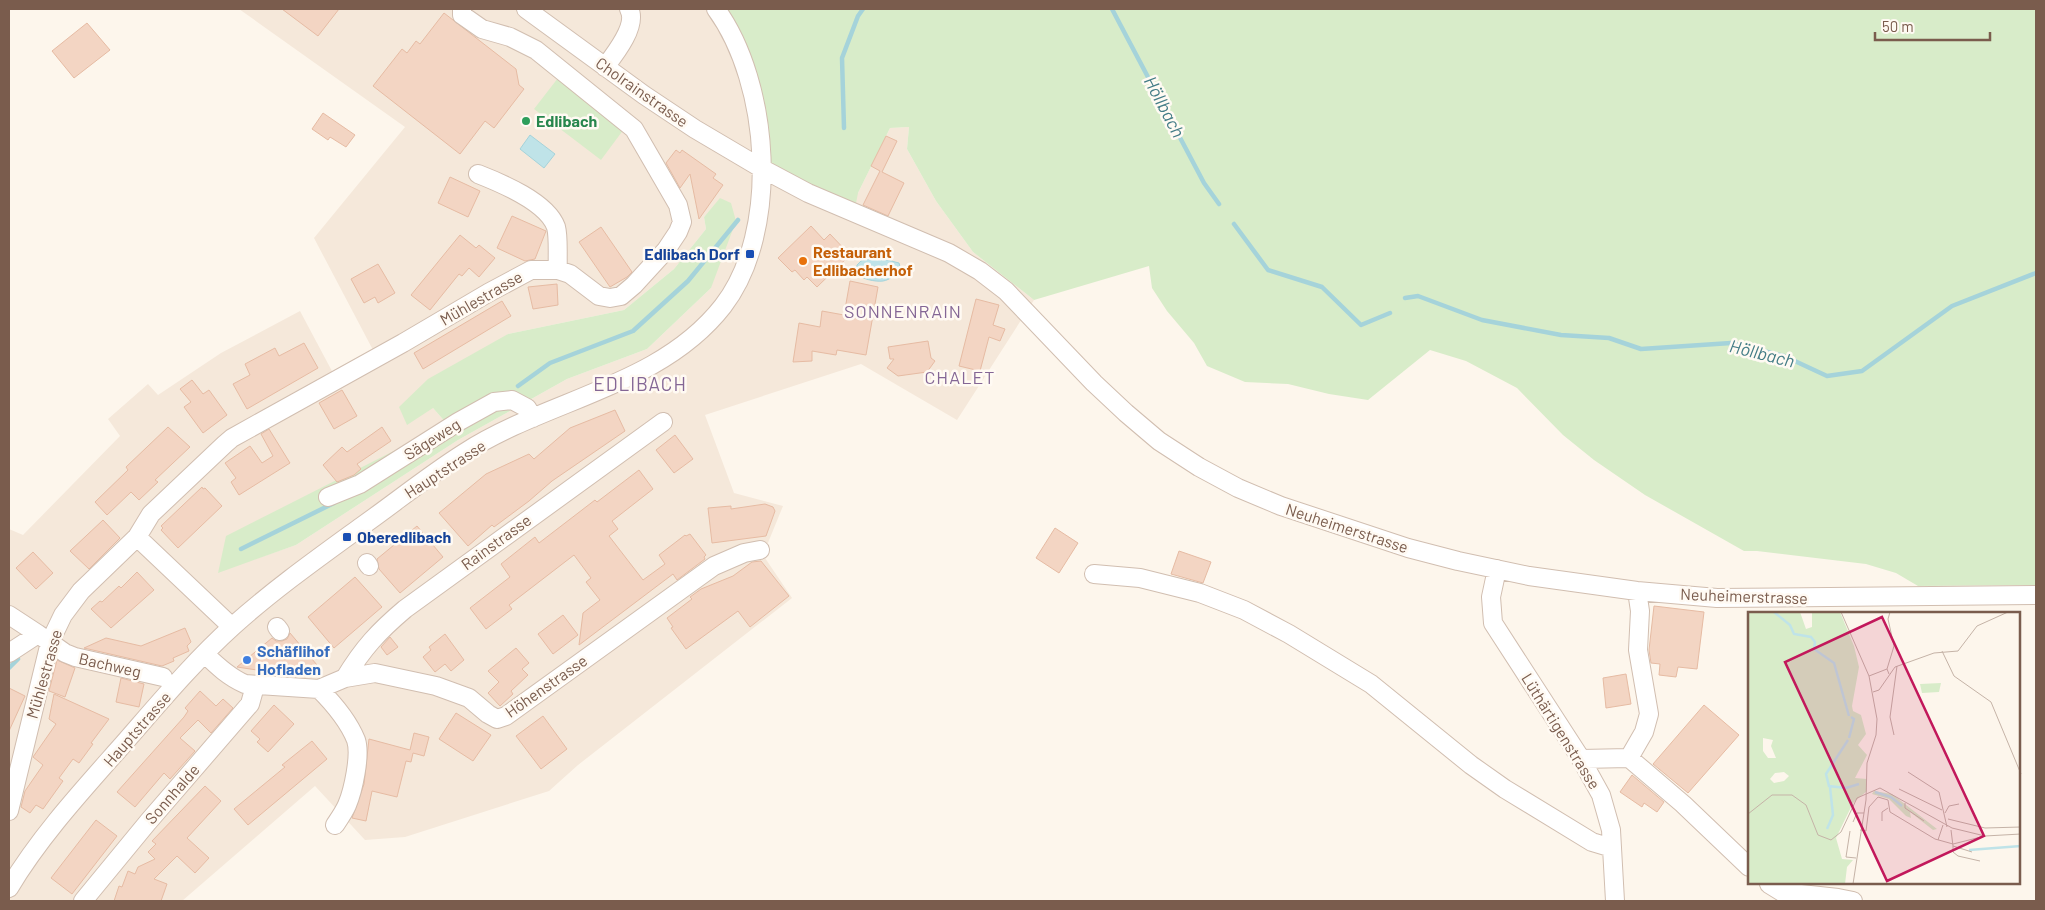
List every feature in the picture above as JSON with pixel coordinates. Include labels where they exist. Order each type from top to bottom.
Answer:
[{"type":"street","name":"Mühlestrasse","points":[[9,811],[44,638],[81,592],[137,536],[150,514],[232,438],[403,344],[531,270],[558,270],[570,274],[598,296],[610,298],[621,296],[634,285],[666,250],[678,232],[682,222],[678,205],[638,134],[626,121],[536,50],[510,37],[482,29],[462,15],[462,9]]},
{"type":"street","name":"Cholrainstrasse","points":[[526,9],[605,67],[695,129],[761,168]]},
{"type":"street","points":[[605,67],[619,49],[632,21],[633,15],[630,9]]},
{"type":"street","name":"Hauptstrasse","points":[[9,888],[60,816],[175,685],[232,627],[287,581],[465,452],[532,418],[657,364],[690,340],[707,324],[731,294],[750,254],[760,214],[760,138],[752,92],[744,63],[732,36],[716,9]]},
{"type":"street","name":"Neuheimerstrasse","points":[[761,168],[808,193],[949,253],[980,271],[1006,291],[1126,413],[1160,441],[1199,467],[1238,488],[1343,528],[1408,548],[1529,576],[1637,591],[1727,598],[2036,595]]},
{"type":"street","points":[[478,174],[534,202],[546,212],[556,228],[558,270]]},
{"type":"street","name":"Sägeweg","points":[[328,497],[360,484],[458,422],[494,402],[512,400],[527,408],[532,418]]},
{"type":"street","name":"Rainstrasse","points":[[345,678],[376,633],[405,608],[663,422]]},
{"type":"street","points":[[137,536],[232,627]]},
{"type":"street","name":"Höhenstrasse","points":[[205,654],[236,680],[255,686],[320,689],[345,678],[375,672],[436,686],[469,698],[497,719],[506,716],[714,566],[744,552],[760,550]]},
{"type":"street","name":"Lüthärtigenstrasse","points":[[1497,569],[1491,597],[1493,623],[1581,759],[1601,796],[1611,830],[1615,901]]},
{"type":"street","points":[[1094,574],[1140,578],[1183,588],[1244,610],[1289,634],[1371,684],[1471,765],[1505,789],[1592,842],[1612,848]]},
{"type":"street","points":[[1629,758],[1644,732],[1649,714],[1638,650],[1640,611],[1637,591]]},
{"type":"street","name":"Bachweg","points":[[9,615],[75,657],[163,677]]},
{"type":"street","points":[[9,653],[44,638]]},
{"type":"street","name":"Sonnhalde","points":[[83,901],[148,822],[250,704],[255,686]]},
{"type":"street","points":[[320,689],[341,712],[356,741],[356,768],[351,794],[335,825]]},
{"type":"street","points":[[1581,759],[1629,758],[1684,804],[1748,866]]},
{"type":"street","points":[[1771,885],[1782,892],[1853,901]]},
{"type":"shaded area","points":[[239,9],[716,9],[858,193],[890,128],[909,127],[907,149],[936,201],[973,252],[1034,300],[957,420],[861,364],[705,415],[734,493],[783,506],[763,555],[792,598],[578,765],[549,791],[405,837],[365,840],[315,786],[182,901],[9,901],[9,529],[23,535],[120,436],[108,419],[148,384],[158,395],[221,353],[300,311],[333,373],[373,350],[314,238],[405,127]],"holes":[[[721,198],[711,288],[647,349],[567,379],[458,440],[296,545],[218,572],[447,424],[433,408],[508,334],[624,310],[674,269],[706,229],[704,217]]]},
{"type":"green space","points":[[716,9],[2036,9],[2036,585],[1918,586],[1896,573],[1866,564],[1744,551],[1645,495],[1594,460],[1563,435],[1517,388],[1466,361],[1430,350],[1368,400],[1329,394],[1288,384],[1245,382],[1207,366],[1194,343],[1167,311],[1152,288],[1149,266],[1034,300],[973,252],[936,201],[907,149],[909,127],[890,128],[858,193],[854,213],[761,168],[761,138]]},
{"type":"green space","points":[[558,78],[624,129],[601,160],[534,109]]},
{"type":"green space","points":[[720,198],[731,203],[736,221],[711,288],[647,349],[567,379],[458,440],[296,545],[218,573],[226,536],[447,424],[433,408],[407,425],[399,407],[428,379],[508,334],[624,310],[674,269],[706,229],[704,217]]},
{"type":"water","points":[[530,135],[555,154],[544,168],[520,149]]},
{"type":"water","points":[[876,257],[899,263],[901,270],[883,281],[868,280],[856,273],[857,265],[861,261]]},
{"type":"building","points":[[282,9],[339,9],[318,36]]},
{"type":"building","points":[[444,13],[516,69],[519,85],[524,89],[494,128],[485,121],[460,154],[373,86],[402,49],[407,53],[416,41],[420,44]]},
{"type":"building","points":[[87,23],[110,50],[74,78],[52,51]]},
{"type":"building","points":[[323,113],[355,135],[346,147],[330,137],[328,140],[312,129]]},
{"type":"building","points":[[886,136],[897,141],[882,172],[904,183],[888,216],[863,205],[880,171],[871,166]]},
{"type":"building","points":[[676,150],[680,153],[682,150],[716,174],[713,178],[723,185],[699,219],[690,174],[680,188],[666,163]]},
{"type":"building","points":[[450,177],[480,191],[468,217],[438,203]]},
{"type":"building","points":[[512,216],[546,231],[535,259],[525,261],[497,248]]},
{"type":"building","points":[[811,226],[824,240],[830,234],[850,255],[817,287],[807,277],[804,280],[795,270],[792,272],[778,258]]},
{"type":"building","points":[[601,227],[632,272],[610,287],[579,242]]},
{"type":"building","points":[[460,235],[476,248],[479,245],[495,258],[479,277],[469,268],[462,276],[459,274],[430,310],[411,295]]},
{"type":"building","points":[[378,264],[395,293],[378,303],[375,297],[364,303],[351,279]]},
{"type":"building","points":[[850,281],[878,287],[866,355],[837,350],[836,355],[812,351],[812,361],[793,362],[799,323],[820,327],[822,311],[844,315]]},
{"type":"building","points":[[557,284],[558,305],[533,309],[528,287]]},
{"type":"building","points":[[976,299],[999,305],[993,325],[1005,329],[1000,341],[989,337],[980,371],[959,366]]},
{"type":"building","points":[[502,301],[511,316],[423,369],[414,353]]},
{"type":"building","points":[[928,341],[931,358],[935,361],[927,372],[898,376],[887,368],[894,359],[890,359],[888,347]]},
{"type":"building","points":[[304,343],[318,368],[247,409],[233,384],[250,375],[245,364],[275,348],[279,356]]},
{"type":"building","points":[[192,380],[203,394],[209,390],[227,415],[203,433],[184,407],[191,402],[180,389]]},
{"type":"building","points":[[342,390],[357,416],[334,429],[319,403]]},
{"type":"building","points":[[615,410],[625,431],[552,481],[494,527],[492,525],[468,546],[439,513],[486,474],[529,454],[534,459],[570,428]]},
{"type":"building","points":[[168,427],[190,447],[155,480],[158,482],[139,500],[131,492],[107,515],[95,502],[128,470],[126,467]]},
{"type":"building","points":[[382,427],[391,441],[357,464],[361,469],[354,475],[337,482],[323,465],[342,447],[347,452]]},
{"type":"building","points":[[269,429],[290,463],[239,495],[231,482],[236,478],[225,463],[250,446],[262,463],[273,456],[261,434]]},
{"type":"building","points":[[675,435],[693,459],[674,473],[656,450]]},
{"type":"building","points":[[639,470],[653,489],[612,521],[618,529],[609,536],[643,580],[665,564],[659,555],[685,535],[690,534],[706,555],[705,559],[677,580],[673,574],[579,645],[583,613],[600,600],[586,582],[591,578],[574,555],[509,605],[512,609],[486,629],[470,608],[510,577],[501,564],[535,537],[539,543],[595,500],[597,502]]},
{"type":"building","points":[[202,487],[222,506],[178,548],[161,530],[163,528],[161,526]]},
{"type":"building","points":[[765,504],[773,507],[775,511],[766,536],[712,543],[708,508],[731,506],[731,509]]},
{"type":"building","points":[[103,520],[120,538],[89,569],[70,551]]},
{"type":"building","points":[[417,526],[443,557],[400,593],[379,569],[377,559]]},
{"type":"building","points":[[1055,528],[1078,543],[1059,573],[1036,558]]},
{"type":"building","points":[[1179,551],[1211,562],[1203,583],[1171,574]]},
{"type":"building","points":[[33,552],[53,573],[36,589],[16,568]]},
{"type":"building","points":[[761,561],[789,596],[750,627],[738,611],[686,649],[671,628],[673,627],[667,618],[692,599],[690,597],[701,589],[733,576],[752,562]]},
{"type":"building","points":[[137,572],[154,590],[111,628],[91,609],[100,601],[102,602],[119,586],[121,588]]},
{"type":"building","points":[[355,577],[382,607],[334,648],[308,617]]},
{"type":"building","points":[[1654,606],[1704,612],[1697,669],[1678,667],[1676,677],[1659,675],[1660,664],[1651,663],[1649,650]]},
{"type":"building","points":[[563,615],[578,635],[553,654],[538,634]]},
{"type":"building","points":[[185,628],[191,642],[187,646],[189,651],[173,658],[174,661],[162,666],[84,648],[106,638],[141,646]]},
{"type":"building","points":[[290,633],[317,665],[303,677],[237,667],[272,638],[276,641],[282,641],[287,639]]},
{"type":"building","points":[[445,634],[464,660],[451,671],[445,664],[435,672],[423,657],[431,650],[429,647]]},
{"type":"building","points":[[390,637],[398,647],[387,655],[381,647]]},
{"type":"building","points":[[516,648],[529,663],[522,669],[528,675],[511,691],[513,694],[500,706],[488,693],[499,682],[488,671]]},
{"type":"building","points":[[57,660],[75,668],[65,697],[49,691]]},
{"type":"building","points":[[1626,674],[1631,704],[1606,708],[1603,678]]},
{"type":"building","points":[[121,678],[144,684],[139,707],[116,702]]},
{"type":"building","points":[[9,688],[25,696],[9,731]]},
{"type":"building","points":[[200,691],[216,706],[223,699],[233,708],[211,733],[198,720],[180,738],[195,751],[170,779],[164,773],[135,807],[117,792],[184,717],[188,711],[185,708]]},
{"type":"building","points":[[54,694],[109,719],[79,763],[73,759],[59,778],[63,781],[43,809],[36,805],[30,813],[21,807],[25,791],[43,765],[33,757],[56,724],[49,719]]},
{"type":"building","points":[[274,705],[294,724],[268,752],[257,742],[260,739],[251,731]]},
{"type":"building","points":[[1704,705],[1739,735],[1688,793],[1653,764]]},
{"type":"building","points":[[456,713],[491,735],[473,761],[439,739]]},
{"type":"building","points":[[543,716],[567,749],[541,769],[516,736]]},
{"type":"building","points":[[414,733],[429,737],[424,756],[413,753],[411,762],[406,761],[397,797],[372,791],[366,821],[352,818],[364,784],[369,739],[410,750]]},
{"type":"building","points":[[312,741],[327,759],[248,825],[234,809],[285,767],[282,765]]},
{"type":"building","points":[[1632,775],[1664,802],[1657,812],[1644,803],[1642,807],[1620,792]]},
{"type":"building","points":[[205,786],[221,801],[187,838],[209,858],[195,873],[177,856],[154,879],[167,884],[161,901],[114,901],[119,886],[122,887],[128,871],[135,874],[138,867],[155,859],[148,852],[156,844],[152,841]]},
{"type":"building","points":[[96,820],[117,836],[72,894],[51,878]]},
{"type":"waterway","name":"Höllbach","points":[[844,128],[842,58],[858,16],[863,9]]},
{"type":"waterway","name":"Höllbach","points":[[1112,9],[1204,183],[1219,204]]},
{"type":"waterway","points":[[518,386],[550,363],[633,331],[688,281],[738,220]]},
{"type":"waterway","name":"Höllbach","points":[[1234,224],[1268,270],[1322,287],[1361,325],[1390,313]]},
{"type":"waterway","name":"Höllbach","points":[[1405,298],[1418,296],[1482,320],[1561,335],[1609,338],[1641,349],[1731,343],[1784,356],[1827,376],[1862,371],[1952,306],[2036,273]]},
{"type":"waterway","points":[[241,549],[334,503]]},
{"type":"waterway","name":"Edlibach","points":[[9,668],[18,659]]},
{"type":"place","name":"Edlibach","points":[[526,121]]},
{"type":"place","name":"Edlibach Dorf","points":[[750,254]]},
{"type":"place","name":"Restaurant Edlibacherhof","points":[[803,261]]},
{"type":"place","name":"Oberedlibach","points":[[347,537]]},
{"type":"place","name":"Schäflihof Hofladen","points":[[247,660]]},
{"type":"district","name":"SONNENRAIN","points":[[903,312]]},
{"type":"district","name":"CHALET","points":[[960,378]]},
{"type":"district","name":"EDLIBACH","points":[[640,384]]}]
